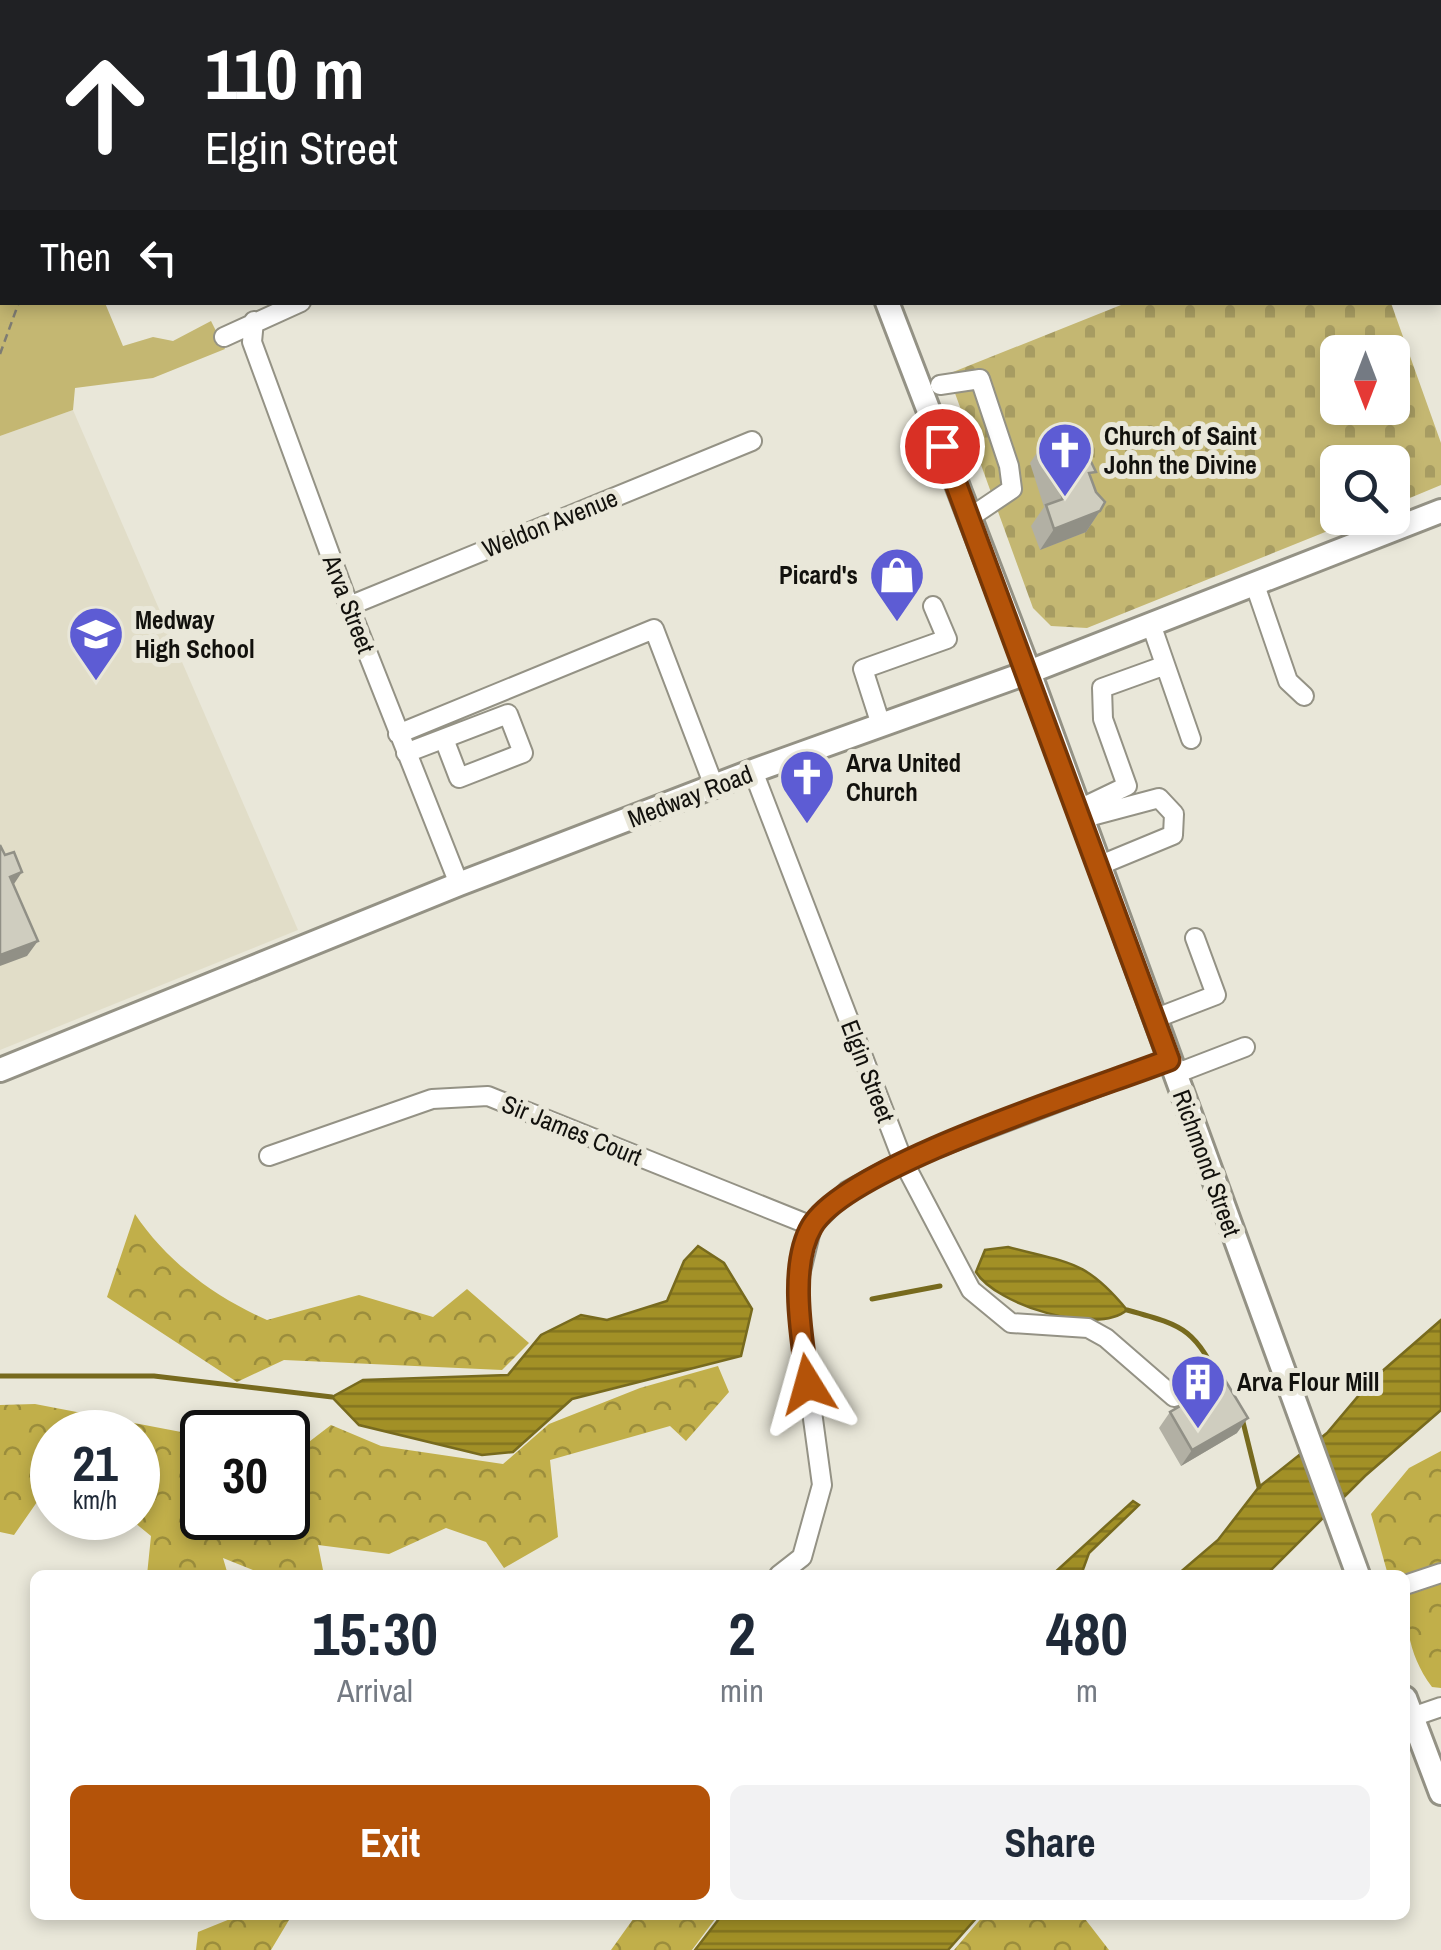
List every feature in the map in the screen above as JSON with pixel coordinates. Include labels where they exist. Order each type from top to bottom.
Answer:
[{"type":"main road","name":"Richmond Street","points":[[888,305],[1029,672],[1354,1564]]},
{"type":"main road","name":"Medway Road","points":[[0,1070],[459,884],[753,771],[1029,672],[1441,510]]},
{"type":"main road","points":[[1410,1711],[1441,1793]]},
{"type":"street","points":[[224,337],[294,305]]},
{"type":"street","name":"Arva Street","points":[[254,321],[252,342],[348,606],[459,884]]},
{"type":"street","points":[[940,385],[980,379],[1009,466],[1012,489],[968,518]]},
{"type":"street","name":"Weldon Avenue","points":[[348,606],[752,441]]},
{"type":"street","points":[[1255,585],[1288,681],[1304,696]]},
{"type":"street","points":[[882,725],[863,668],[947,638],[933,606]]},
{"type":"street","points":[[1151,624],[1191,739]]},
{"type":"street","points":[[398,734],[654,629],[714,786]]},
{"type":"street","points":[[1079,814],[1127,786],[1104,719],[1102,688],[1163,666]]},
{"type":"street","points":[[406,753],[508,714],[523,754],[459,778],[444,740]]},
{"type":"street","name":"Elgin Street","points":[[753,771],[903,1161],[971,1290],[1011,1323],[1088,1328],[1106,1338],[1174,1396]]},
{"type":"street","points":[[1079,814],[1159,798],[1174,814],[1173,834],[1098,866]]},
{"type":"street","points":[[1154,1019],[1216,995],[1194,938]]},
{"type":"street","points":[[786,1570],[802,1558],[822,1486],[799,1316],[800,1276],[812,1226],[847,1191],[903,1161],[1172,1067],[1245,1047]]},
{"type":"street","name":"Sir James Court","points":[[270,1156],[432,1099],[488,1096],[812,1226]]},
{"type":"street","points":[[1410,1583],[1441,1573]]},
{"type":"street","points":[[1410,1708],[1441,1706]]},
{"type":"path","points":[[0,354],[19,305]]},
{"type":"shaded area","name":"Medway High School","points":[[73,410],[298,930],[0,1050],[0,436]]},
{"type":"shaded area","points":[[698,1246],[724,1263],[752,1309],[741,1356],[572,1399],[513,1452],[482,1455],[359,1425],[332,1397],[363,1380],[508,1375],[541,1335],[581,1315],[607,1320],[667,1301],[684,1261]]},
{"type":"shaded area","points":[[1008,1247],[1087,1272],[1127,1310],[1093,1320],[1071,1318],[1004,1296],[976,1272],[985,1250]]},
{"type":"shaded area","points":[[1441,1320],[1441,1410],[1365,1476],[1271,1570],[1183,1570],[1218,1540],[1259,1487],[1327,1433],[1371,1381]]},
{"type":"shaded area","points":[[1133,1501],[1139,1505],[1089,1553],[1083,1570],[1057,1570]]},
{"type":"shaded area","points":[[718,1920],[975,1920],[948,1950],[695,1950]]},
{"type":"green space","points":[[0,305],[106,305],[123,346],[153,337],[173,341],[211,321],[225,349],[153,378],[75,388],[73,410],[0,436]]},
{"type":"green space","points":[[1121,305],[1392,305],[1402,335],[1320,335],[1320,425],[1410,425],[1410,356],[1441,443],[1441,485],[1410,498],[1410,445],[1320,445],[1320,534],[1087,628],[1051,626],[1033,608],[948,374]]},
{"type":"green space","points":[[135,1214],[162,1248],[193,1276],[267,1320],[359,1295],[433,1317],[467,1289],[529,1343],[502,1370],[284,1360],[237,1382],[107,1297]]},
{"type":"green space","points":[[718,1366],[729,1392],[686,1441],[670,1426],[550,1460],[558,1537],[504,1568],[486,1542],[446,1528],[389,1554],[318,1545],[323,1570],[253,1570],[223,1558],[227,1570],[148,1570],[151,1540],[160,1540],[160,1428],[180,1432],[180,1540],[310,1540],[310,1441],[331,1425],[381,1446],[503,1464],[549,1424],[640,1388]]},
{"type":"green space","points":[[35,1404],[66,1410],[30,1410],[30,1512],[14,1535],[0,1532],[0,1405]]},
{"type":"green space","points":[[1441,1451],[1441,1688],[1432,1687],[1412,1648],[1410,1570],[1387,1570],[1371,1514],[1409,1468]]},
{"type":"green space","points":[[228,1920],[289,1920],[271,1950],[196,1950],[198,1932]]},
{"type":"green space","points":[[632,1920],[714,1920],[692,1950],[611,1950]]},
{"type":"green space","points":[[980,1920],[1086,1920],[1109,1950],[954,1950]]},
{"type":"building","points":[[1075,429],[1096,472],[1089,473],[1096,492],[1105,502],[1100,511],[1054,529],[1046,505],[1063,499],[1044,442]]},
{"type":"building","points":[[0,845],[5,855],[14,852],[22,872],[10,877],[38,941],[0,955]]},
{"type":"building","points":[[1225,1380],[1248,1418],[1192,1450],[1170,1412]]},
{"type":"waterway","points":[[872,1299],[940,1286]]},
{"type":"waterway","points":[[1127,1310],[1164,1321],[1187,1334],[1205,1353],[1224,1387]]},
{"type":"waterway","points":[[0,1376],[154,1376],[332,1397]]},
{"type":"waterway","points":[[1242,1418],[1259,1487]]},
{"type":"place","name":"Church of Saint John the Divine","points":[[1065,499]]},
{"type":"place","name":"Picard's","points":[[897,624]]},
{"type":"place","name":"Medway High School","points":[[96,683]]},
{"type":"place","name":"Arva United Church","points":[[807,826]]},
{"type":"place","name":"Arva Flour Mill","points":[[1198,1431]]},
{"type":"route","points":[[808,1384],[799,1316],[800,1276],[812,1226],[847,1191],[903,1161],[1169,1060],[1029,672],[942,446]]}]
